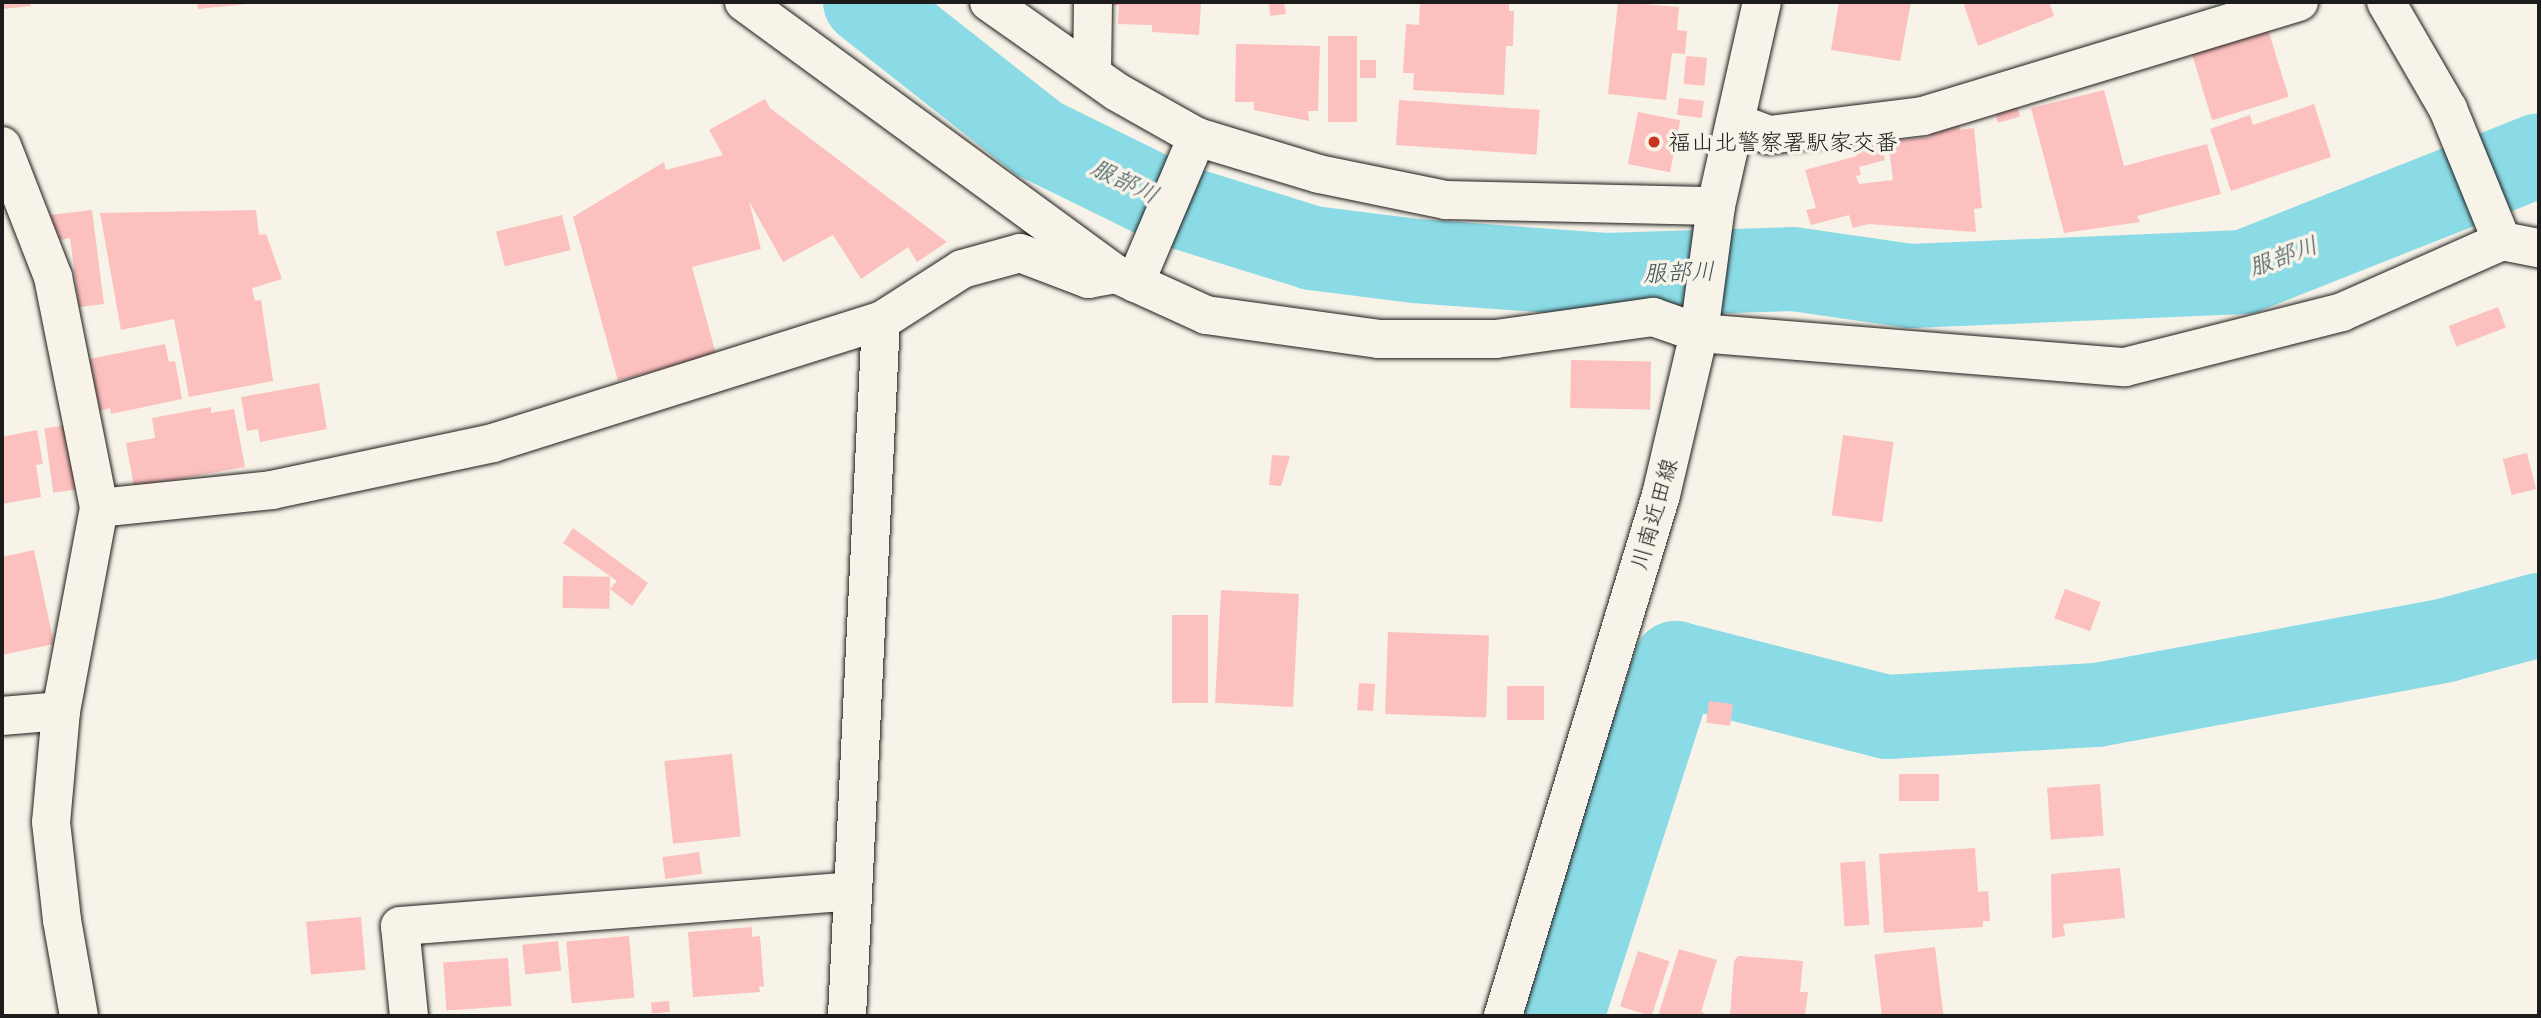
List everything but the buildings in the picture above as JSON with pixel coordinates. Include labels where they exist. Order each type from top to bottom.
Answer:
[{"type":"street","points":[[744,2],[1133,272],[1206,315],[1378,339],[1496,339],[1653,317],[1701,319],[2125,367],[2342,312],[2498,234],[2539,248]]},
{"type":"street","points":[[989,2],[1193,146],[1446,200],[1715,214]]},
{"type":"street","points":[[1092,73],[1093,2]]},
{"type":"street","name":"川南近田線","points":[[1503,1016],[1661,495],[1701,319],[1715,214],[1762,2]]},
{"type":"street","points":[[1735,122],[1769,135],[1923,116],[2299,2]]},
{"type":"street","points":[[2386,2],[2448,110],[2498,234]]},
{"type":"street","points":[[2,146],[53,277],[99,508],[61,711],[51,822],[62,920],[79,1016]]},
{"type":"street","points":[[1133,272],[1193,146]]},
{"type":"street","points":[[99,508],[272,490],[493,443],[881,321],[962,269],[1020,253],[1088,279],[1133,272]]},
{"type":"street","points":[[846,1016],[881,321]]},
{"type":"street","points":[[2,716],[61,711]]},
{"type":"street","points":[[409,1016],[400,926],[853,891]]},
{"type":"waterway","name":"服部川","points":[[865,2],[1039,139],[1171,204],[1312,248],[1415,261],[1605,275],[1793,269],[1911,286],[2244,272],[2539,155]]},
{"type":"waterway","points":[[1562,1016],[1675,663],[1887,717],[2097,705],[2443,641],[2539,615]]},
{"type":"place","name":"福山北警察署駅家交番","points":[[1654,142]]}]
